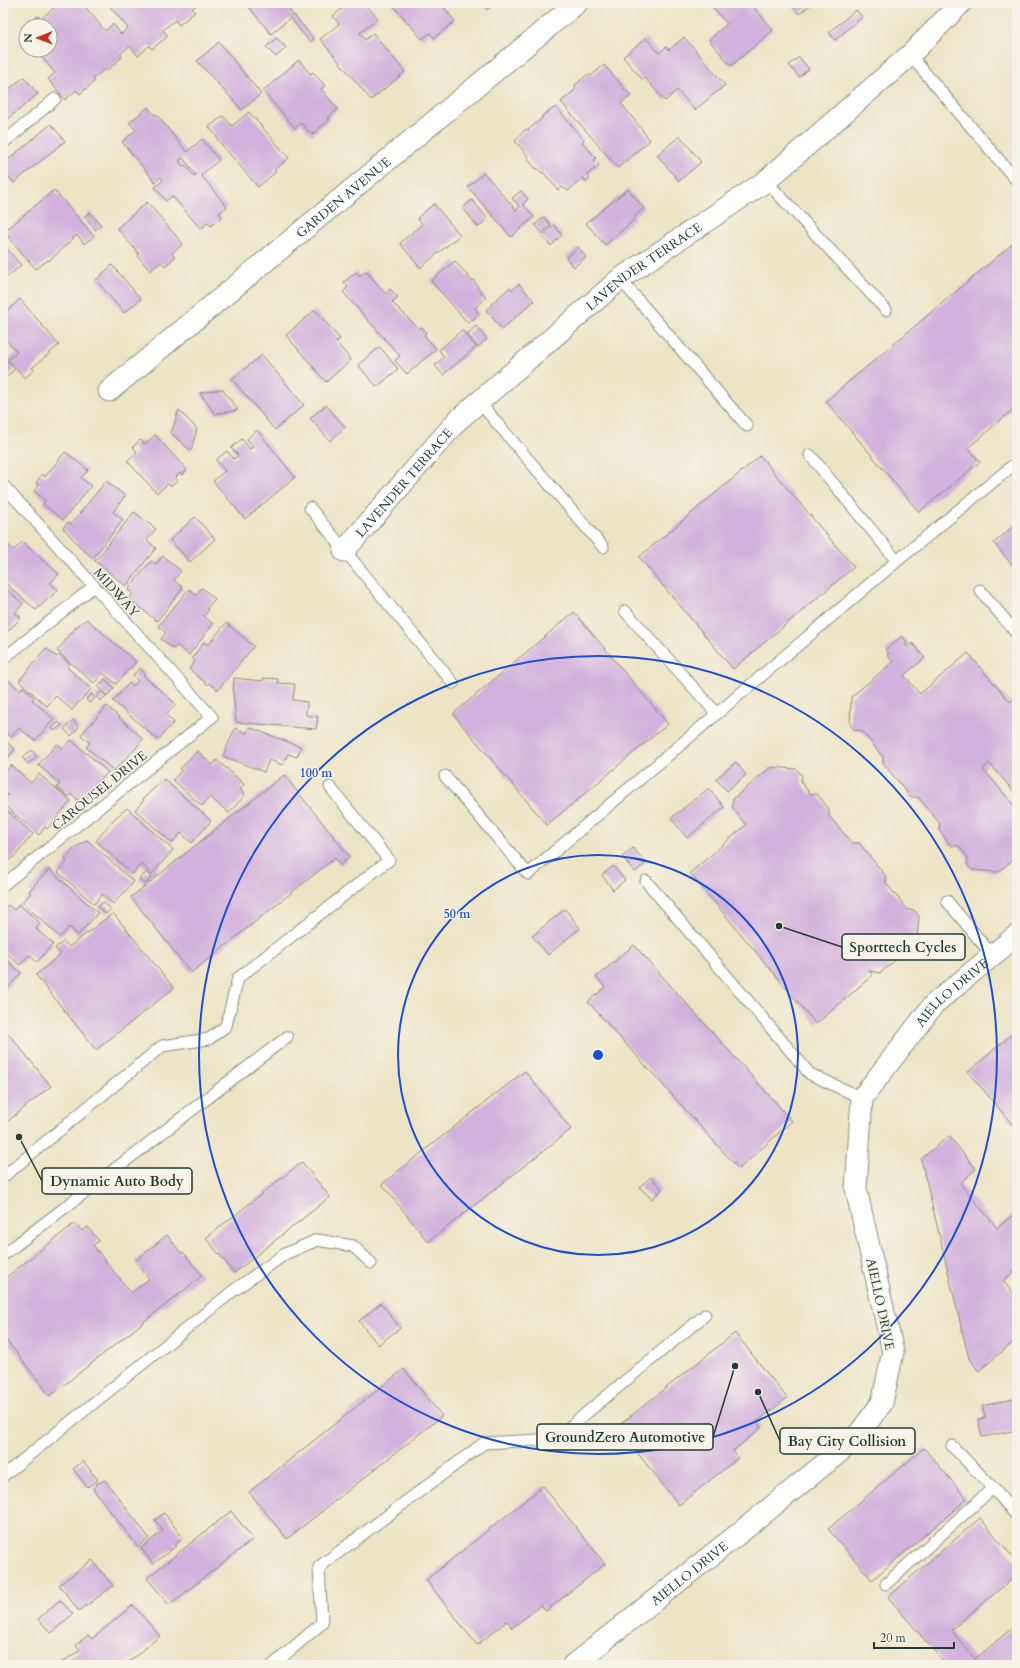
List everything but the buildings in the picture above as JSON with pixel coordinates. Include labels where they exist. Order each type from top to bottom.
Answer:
[{"type":"street","name":"GARDEN AVENUE","points":[[109,391],[577,3]]},
{"type":"street","name":"LAVENDER TERRACE","points":[[344,550],[457,421],[620,279],[766,181],[910,55],[962,3]]},
{"type":"street","name":"AIELLO DRIVE","points":[[573,1665],[854,1440],[882,1404],[892,1352],[856,1189],[862,1098],[934,1004],[992,955],[1015,941]]},
{"type":"lane","points":[[910,55],[1017,180]]},
{"type":"lane","points":[[3,143],[55,99]]},
{"type":"lane","points":[[766,181],[886,310]]},
{"type":"lane","points":[[620,279],[747,426]]},
{"type":"lane","points":[[479,402],[603,547]]},
{"type":"lane","points":[[810,455],[897,561]]},
{"type":"lane","points":[[445,776],[528,874],[897,561],[1017,462]]},
{"type":"lane","name":"MIDWAY","points":[[3,485],[93,587],[212,717]]},
{"type":"lane","points":[[310,508],[452,684]]},
{"type":"lane","points":[[3,659],[93,587]]},
{"type":"lane","points":[[980,590],[1017,634]]},
{"type":"lane","points":[[625,611],[717,714]]},
{"type":"lane","name":"CAROUSEL DRIVE","points":[[3,885],[212,717]]},
{"type":"lane","points":[[3,1177],[162,1046],[208,1039],[226,1026],[238,978],[389,860],[330,787]]},
{"type":"lane","points":[[646,881],[810,1074],[862,1098]]},
{"type":"lane","points":[[947,901],[992,955]]},
{"type":"lane","points":[[3,1255],[287,1037]]},
{"type":"lane","points":[[3,1476],[233,1291],[285,1254],[316,1240],[352,1246],[371,1263]]},
{"type":"lane","points":[[273,1665],[322,1623],[319,1566],[484,1443],[555,1438],[705,1315]]},
{"type":"lane","points":[[952,1446],[993,1488],[1017,1516]]},
{"type":"lane","points":[[886,1584],[993,1488]]},
{"type":"place","name":"Sporttech Cycles","points":[[779,926]]},
{"type":"place","name":"Dynamic Auto Body","points":[[19,1137]]},
{"type":"place","name":"GroundZero Automotive","points":[[735,1366]]},
{"type":"place","name":"Bay City Collision","points":[[758,1392]]}]
